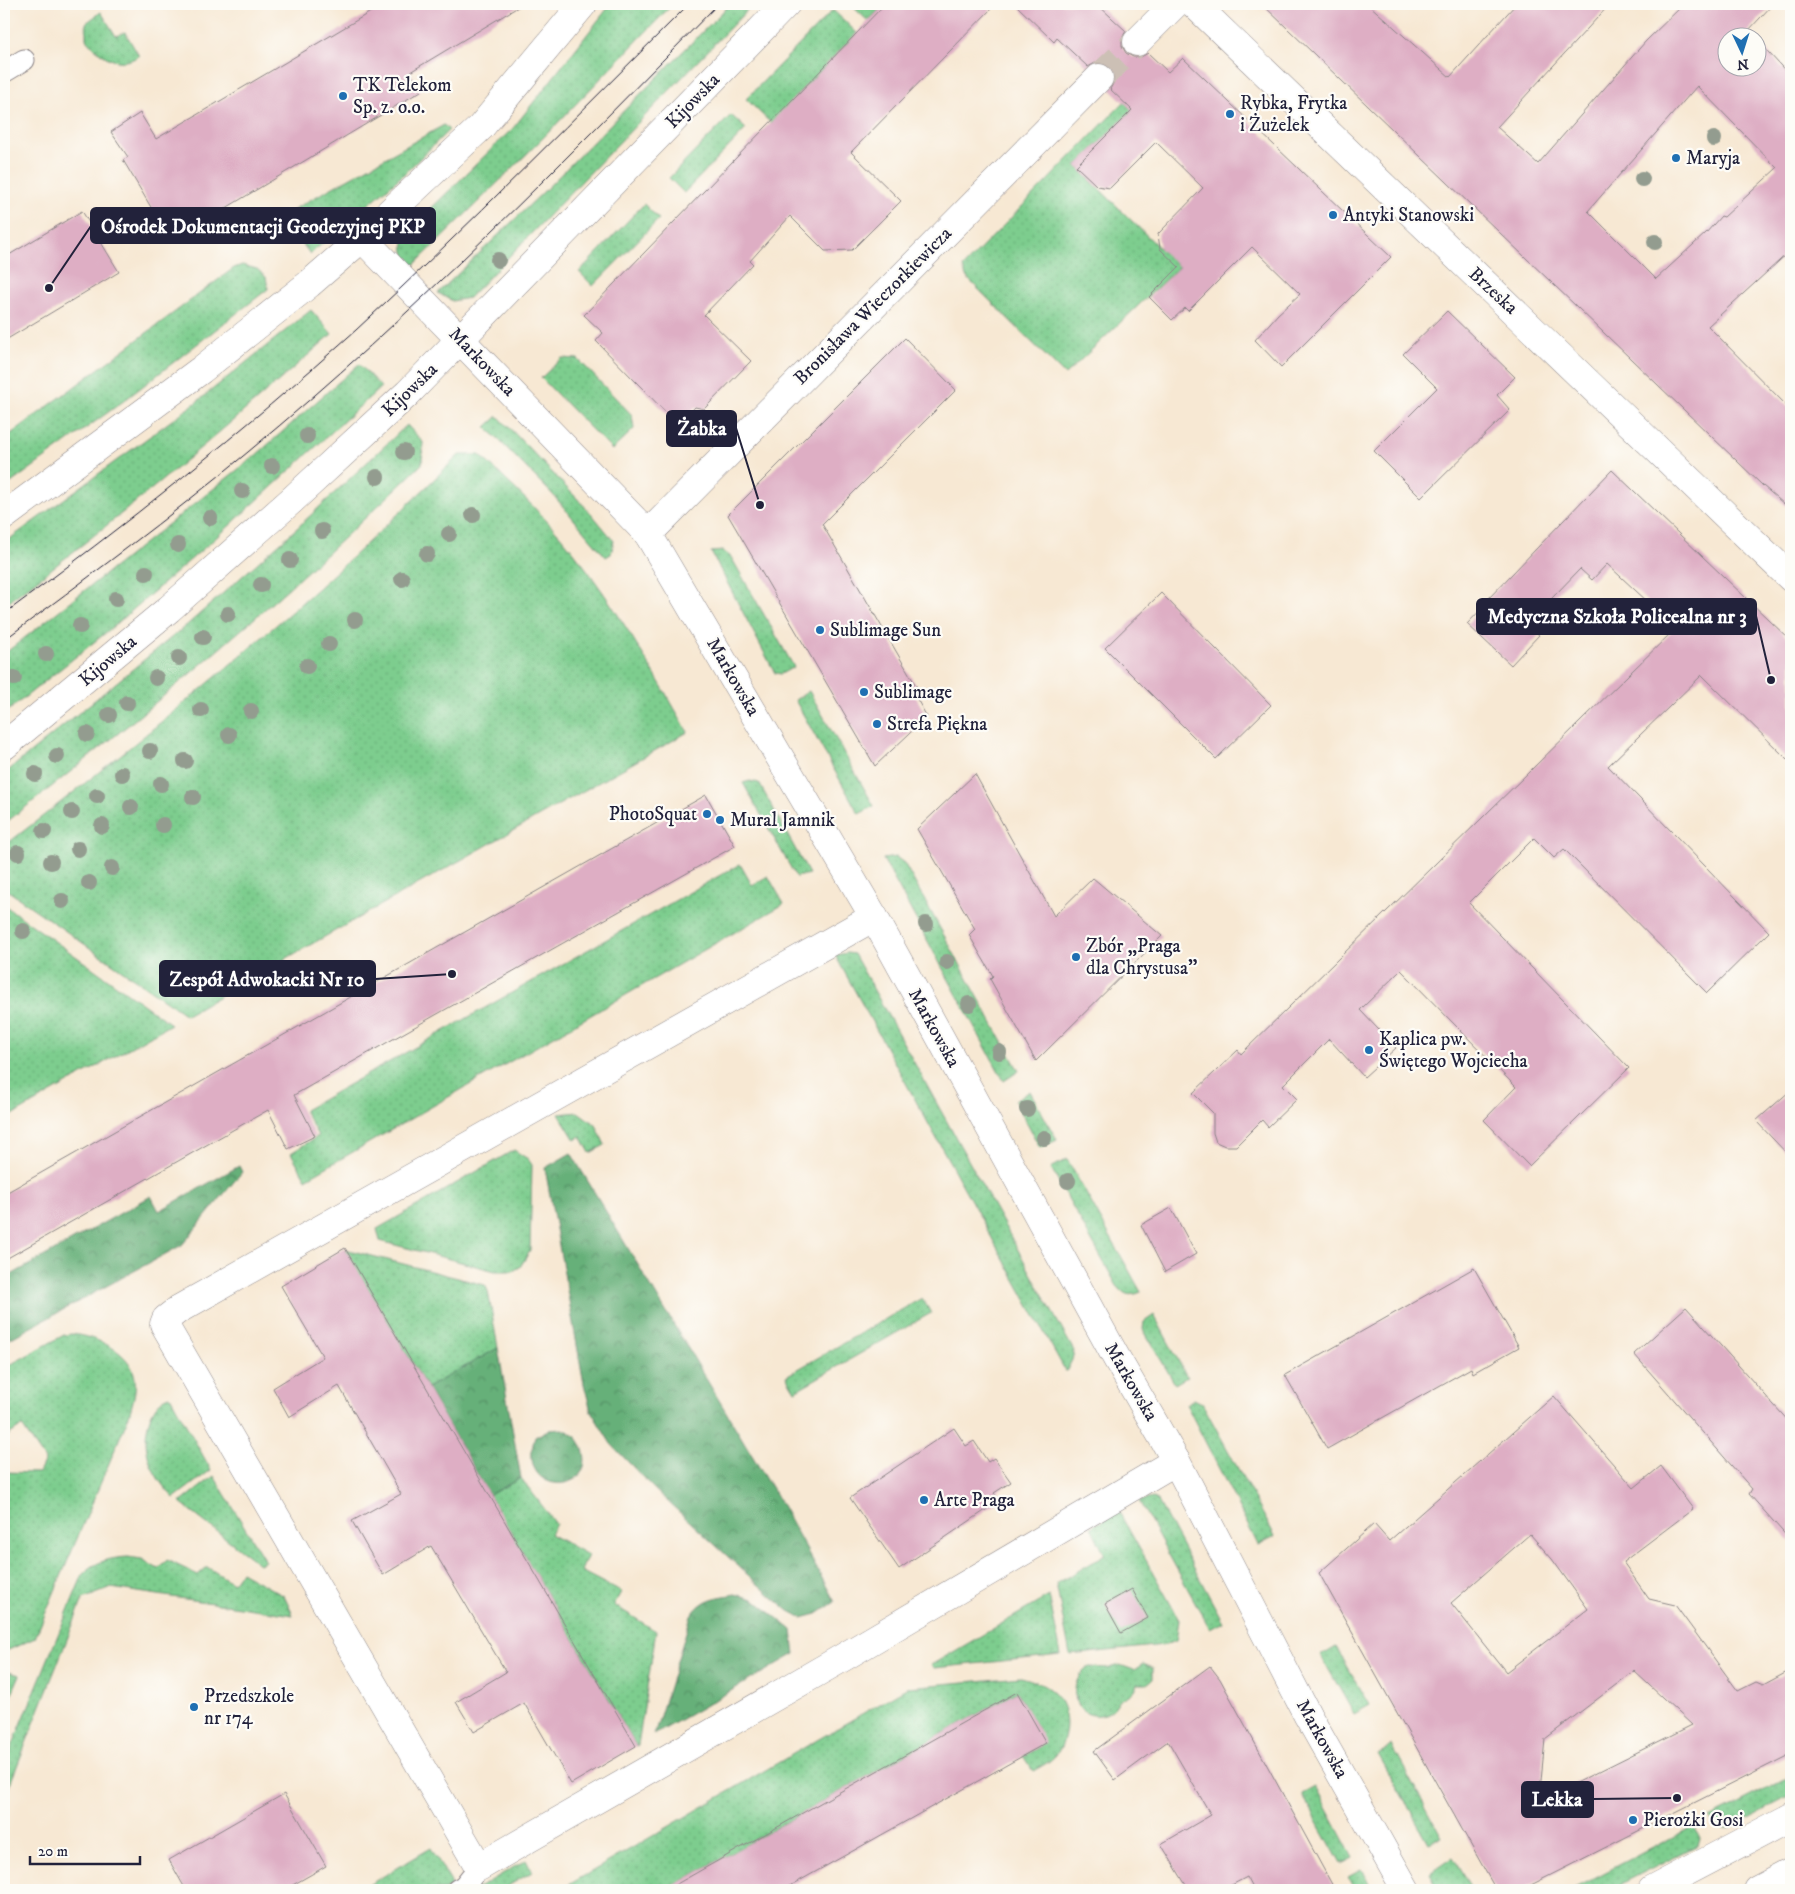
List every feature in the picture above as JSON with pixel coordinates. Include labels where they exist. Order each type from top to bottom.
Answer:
[{"type":"street","points":[[4,516],[201,370],[309,284],[362,238],[481,127],[583,4]]},
{"type":"street","name":"Kijowska","points":[[4,746],[162,616],[408,393],[786,4]]},
{"type":"street","points":[[1137,42],[1175,4]]},
{"type":"street","name":"Brzeska","points":[[1194,4],[1791,578]]},
{"type":"street","name":"Bronisława Wieczorkiewicza","points":[[648,534],[1099,78]]},
{"type":"street","name":"Markowska","points":[[362,238],[648,534],[733,675],[771,744],[874,917],[1117,1359],[1176,1461],[1308,1716],[1406,1890]]},
{"type":"street","points":[[874,917],[201,1297],[166,1319],[164,1324],[479,1867],[837,1661],[1176,1461]]},
{"type":"street","points":[[1652,1890],[1791,1817]]},
{"type":"street","points":[[1757,1890],[1791,1872]]},
{"type":"lane","points":[[4,72],[24,60]]},
{"type":"lane","points":[[457,1890],[464,1886],[479,1867]]},
{"type":"green space","points":[[611,4],[673,4],[542,139],[412,267],[405,255],[405,234],[514,127]]},
{"type":"green space","points":[[730,4],[753,4],[469,298],[452,301],[438,293],[541,194]]},
{"type":"green space","points":[[850,4],[885,4],[868,21]]},
{"type":"green space","points":[[833,10],[857,33],[796,96],[778,130],[746,99]]},
{"type":"green space","points":[[101,12],[116,36],[125,32],[139,56],[124,61],[110,59],[98,51],[86,39],[86,23]]},
{"type":"green space","points":[[1124,102],[1132,110],[1076,166],[1179,267],[1065,375],[966,277],[963,267]]},
{"type":"green space","points":[[731,115],[746,129],[684,193],[669,178]]},
{"type":"green space","points":[[444,125],[449,130],[403,175],[310,254],[297,236],[294,209]]},
{"type":"green space","points":[[644,204],[659,219],[593,286],[579,272]]},
{"type":"green space","points":[[242,265],[257,269],[266,277],[268,289],[125,400],[4,488],[4,439],[234,268]]},
{"type":"green space","points":[[311,310],[332,334],[171,473],[4,605],[4,543],[198,401]]},
{"type":"green space","points":[[562,358],[578,359],[632,415],[634,429],[612,450],[541,378]]},
{"type":"green space","points":[[359,364],[381,387],[226,529],[113,627],[4,714],[4,654],[255,456]]},
{"type":"green space","points":[[498,416],[591,513],[614,541],[611,554],[606,557],[554,496],[486,427]]},
{"type":"green space","points":[[407,425],[423,442],[422,464],[321,559],[218,650],[4,824],[4,774],[188,624],[297,528]]},
{"type":"green space","points":[[459,455],[480,455],[540,513],[573,551],[619,617],[688,732],[186,1015],[4,888],[4,846],[92,778],[264,636],[347,562]]},
{"type":"green space","points":[[723,551],[731,557],[794,667],[781,674],[775,673],[711,552]]},
{"type":"green space","points":[[809,691],[874,806],[859,814],[795,700]]},
{"type":"green space","points":[[750,781],[759,783],[809,874],[796,877],[743,783]]},
{"type":"green space","points":[[896,857],[904,863],[1019,1071],[1004,1081],[883,859]]},
{"type":"green space","points":[[740,864],[752,885],[768,876],[784,904],[306,1179],[291,1153],[318,1136],[304,1110]]},
{"type":"green space","points":[[4,905],[171,1024],[4,1120]]},
{"type":"green space","points":[[854,954],[1074,1351],[1066,1372],[835,955]]},
{"type":"green space","points":[[1030,1091],[1057,1140],[1040,1148],[1015,1101]]},
{"type":"green space","points":[[578,1112],[596,1125],[605,1145],[590,1153],[581,1136],[575,1140],[559,1114]]},
{"type":"green space","points":[[514,1150],[528,1159],[532,1165],[530,1251],[520,1267],[513,1271],[495,1271],[380,1241],[377,1229]]},
{"type":"green space","points":[[571,1153],[783,1507],[835,1602],[817,1614],[802,1618],[789,1611],[772,1597],[654,1489],[611,1444],[591,1411],[584,1384],[545,1168]]},
{"type":"green space","points":[[1067,1159],[1141,1292],[1128,1294],[1117,1286],[1051,1168]]},
{"type":"green space","points":[[239,1166],[242,1172],[182,1245],[4,1342],[4,1279],[151,1196],[159,1211]]},
{"type":"green space","points":[[345,1249],[485,1285],[488,1291],[498,1348],[427,1388]]},
{"type":"green space","points":[[922,1298],[931,1313],[795,1391],[786,1376]]},
{"type":"green space","points":[[1154,1315],[1187,1377],[1175,1384],[1143,1329],[1144,1322]]},
{"type":"green space","points":[[72,1334],[101,1342],[120,1353],[127,1360],[135,1378],[134,1397],[129,1416],[35,1638],[4,1652],[4,1472],[39,1473],[45,1460],[22,1426],[4,1438],[4,1368],[64,1335]]},
{"type":"green space","points":[[498,1348],[521,1478],[489,1495],[427,1388]]},
{"type":"green space","points":[[170,1396],[211,1470],[174,1498],[154,1471],[147,1451],[146,1440],[147,1429],[153,1410],[160,1401]]},
{"type":"green space","points":[[1194,1399],[1202,1403],[1275,1536],[1258,1545],[1186,1404]]},
{"type":"green space","points":[[563,1429],[574,1435],[581,1444],[584,1453],[584,1467],[578,1477],[568,1482],[556,1483],[544,1480],[536,1471],[532,1457],[535,1437],[548,1430]]},
{"type":"green space","points":[[214,1476],[265,1561],[259,1564],[180,1503]]},
{"type":"green space","points":[[521,1478],[556,1524],[550,1534],[588,1555],[581,1571],[621,1592],[614,1605],[656,1631],[638,1745],[636,1746],[489,1495]]},
{"type":"green space","points":[[1153,1498],[1158,1501],[1223,1622],[1210,1629],[1139,1501]]},
{"type":"green space","points":[[1119,1512],[1179,1619],[1176,1641],[1164,1645],[1070,1655],[1056,1584],[1105,1555],[1091,1527]]},
{"type":"green space","points":[[128,1557],[142,1559],[158,1569],[167,1560],[198,1575],[207,1567],[233,1583],[241,1572],[284,1596],[293,1615],[111,1588],[83,1599],[4,1799],[4,1766],[83,1574],[93,1566],[104,1561]]},
{"type":"green space","points":[[735,1594],[754,1599],[792,1630],[795,1654],[654,1735],[691,1616],[705,1602]]},
{"type":"green space","points":[[1049,1596],[1061,1655],[934,1668],[931,1665]]},
{"type":"green space","points":[[1336,1647],[1370,1705],[1354,1714],[1321,1656]]},
{"type":"green space","points":[[1143,1664],[1153,1668],[1153,1679],[1147,1684],[1138,1684],[1133,1692],[1120,1701],[1111,1711],[1095,1715],[1086,1713],[1080,1708],[1076,1700],[1076,1683],[1081,1674],[1089,1667],[1110,1668],[1120,1665],[1134,1670]]},
{"type":"green space","points":[[4,1671],[20,1675],[4,1711]]},
{"type":"green space","points":[[1021,1677],[1039,1683],[1055,1694],[1060,1701],[1065,1716],[1065,1734],[1060,1749],[1055,1756],[1033,1771],[1023,1756],[1045,1743],[1017,1692],[666,1890],[560,1890],[908,1687]]},
{"type":"green space","points":[[1392,1746],[1442,1837],[1429,1843],[1378,1754]]},
{"type":"green space","points":[[1791,1776],[1791,1795],[1729,1828],[1718,1828],[1711,1817]]},
{"type":"green space","points":[[1315,1787],[1353,1858],[1341,1864],[1302,1794]]},
{"type":"green space","points":[[1694,1826],[1700,1838],[1698,1845],[1609,1890],[1571,1890]]},
{"type":"green space","points":[[431,1848],[451,1882],[451,1886],[445,1890],[360,1890]]},
{"type":"green space","points":[[1453,1857],[1472,1890],[1439,1890],[1430,1873]]},
{"type":"green space","points":[[526,1860],[532,1872],[501,1890],[475,1890]]},
{"type":"green space","points":[[1361,1870],[1373,1890],[1355,1890],[1348,1877]]},
{"type":"building","points":[[384,4],[523,4],[410,72],[421,91],[171,241],[123,160],[128,157],[111,132],[140,113],[156,139]]},
{"type":"building","points":[[885,4],[996,4],[851,152],[901,201],[852,250],[825,251],[790,216],[750,261],[753,264],[704,315],[751,361],[704,409],[695,407],[678,425],[596,341],[603,333],[584,315]]},
{"type":"building","points":[[1015,4],[1097,4],[1126,31],[1122,38],[1122,46],[1126,53],[1133,57],[1141,57],[1148,53],[1168,72],[1183,58],[1391,257],[1281,367],[1255,340],[1278,314],[1300,294],[1252,247],[1188,311],[1185,308],[1172,320],[1149,297],[1179,267],[1160,249],[1158,234],[1203,188],[1156,142],[1110,188],[1097,186],[1076,166],[1132,110],[1110,89],[1114,82],[1114,74],[1110,67],[1102,63],[1095,63],[1088,67],[1057,38],[1054,42]]},
{"type":"building","points":[[1262,4],[1368,4],[1450,77],[1516,4],[1610,4],[1497,127],[1538,164],[1646,41],[1684,4],[1773,4],[1751,28],[1718,28],[1718,78],[1768,78],[1768,52],[1791,77],[1791,250],[1708,326],[1791,410],[1791,510],[1763,486]],"holes":[[[1697,86],[1777,168],[1724,217],[1721,216],[1706,233],[1656,279],[1588,211]]]},
{"type":"building","points":[[82,211],[119,272],[4,341],[4,258]]},
{"type":"building","points":[[1447,311],[1515,377],[1497,395],[1510,410],[1421,498],[1374,451],[1437,388],[1403,354]]},
{"type":"building","points":[[905,338],[956,390],[822,524],[918,689],[913,692],[927,717],[875,766],[728,515]]},
{"type":"building","points":[[1612,470],[1791,641],[1791,763],[1702,675],[1608,766],[1769,932],[1707,993],[1564,849],[1554,858],[1534,838],[1469,903],[1629,1068],[1529,1166],[1484,1120],[1516,1087],[1401,970],[1360,1010],[1396,1048],[1364,1077],[1329,1039],[1283,1085],[1297,1099],[1268,1127],[1262,1120],[1236,1146],[1225,1146],[1216,1142],[1213,1133],[1213,1113],[1193,1093],[1238,1050],[1241,1054],[1676,628],[1607,564],[1592,580],[1580,569],[1527,624],[1539,635],[1511,665],[1467,624],[1490,600],[1488,599]]},
{"type":"building","points":[[1161,593],[1271,705],[1216,759],[1105,648]]},
{"type":"building","points":[[975,774],[1054,916],[1093,878],[1162,936],[1036,1061],[990,979],[993,976],[969,935],[975,929],[917,829]]},
{"type":"building","points":[[706,795],[735,846],[294,1095],[315,1136],[288,1149],[268,1110],[4,1260],[4,1194]]},
{"type":"building","points":[[1791,1090],[1791,1158],[1756,1121]]},
{"type":"building","points":[[1171,1208],[1196,1254],[1165,1272],[1141,1225]]},
{"type":"building","points":[[345,1248],[636,1746],[571,1784],[524,1703],[474,1732],[456,1702],[506,1672],[431,1546],[383,1575],[352,1521],[401,1494],[339,1386],[289,1417],[273,1388],[323,1357],[281,1286]]},
{"type":"building","points":[[1474,1268],[1519,1347],[1473,1373],[1471,1368],[1327,1449],[1285,1375]]},
{"type":"building","points":[[1686,1307],[1791,1424],[1791,1541],[1749,1494],[1752,1489],[1634,1354]]},
{"type":"building","points":[[1554,1396],[1634,1488],[1661,1466],[1693,1509],[1623,1562],[1649,1599],[1675,1605],[1738,1691],[1756,1682],[1763,1685],[1791,1670],[1791,1754],[1521,1890],[1496,1890],[1319,1573],[1374,1524],[1389,1541]],"holes":[[[1530,1534],[1552,1559],[1588,1609],[1506,1672],[1451,1603]],[[1634,1671],[1692,1725],[1539,1801],[1545,1739]]]},
{"type":"building","name":"Arte Praga","points":[[954,1428],[966,1446],[974,1441],[988,1462],[994,1458],[1011,1482],[994,1493],[999,1501],[899,1569],[850,1498]]},
{"type":"building","points":[[1132,1589],[1148,1618],[1121,1633],[1105,1604]]},
{"type":"building","points":[[1210,1666],[1220,1679],[1335,1890],[1254,1890],[1247,1877],[1222,1890],[1189,1890],[1161,1844],[1211,1815],[1168,1741],[1115,1780],[1094,1751]]},
{"type":"building","points":[[1017,1692],[1046,1743],[783,1890],[666,1890]]},
{"type":"building","points":[[284,1794],[326,1866],[284,1890],[186,1890],[169,1860]]},
{"type":"tunnel","points":[[1099,78],[1137,42]]},
{"type":"tram line","points":[[4,614],[183,477],[314,368],[399,290],[689,4]]},
{"type":"tram line","points":[[4,640],[218,477],[371,345],[489,234],[718,4]]},
{"type":"place","name":"TK Telekom Sp. z. o.o.","points":[[343,96]]},
{"type":"place","name":"Rybka, Frytka i Żużelek","points":[[1230,114]]},
{"type":"place","name":"Maryja","points":[[1676,158]]},
{"type":"place","name":"Antyki Stanowski","points":[[1333,215]]},
{"type":"place","name":"Ośrodek Dokumentacji Geodezyjnej PKP","points":[[49,288]]},
{"type":"place","name":"Żabka","points":[[760,505]]},
{"type":"place","name":"Sublimage Sun","points":[[820,630]]},
{"type":"place","name":"Medyczna Szkoła Policealna nr 3","points":[[1771,680]]},
{"type":"place","name":"Sublimage","points":[[864,692]]},
{"type":"place","name":"Strefa Piękna","points":[[877,724]]},
{"type":"place","name":"PhotoSquat","points":[[707,814]]},
{"type":"place","name":"Mural Jamnik","points":[[720,820]]},
{"type":"place","name":"Zbór „Praga dla Chrystusa”","points":[[1076,957]]},
{"type":"place","name":"Zespół Adwokacki Nr 10","points":[[452,974]]},
{"type":"place","name":"Kaplica pw. Świętego Wojciecha","points":[[1369,1050]]},
{"type":"place","name":"Arte Praga","points":[[924,1500]]},
{"type":"place","name":"Przedszkole nr 174","points":[[194,1707]]},
{"type":"place","name":"Lekka","points":[[1677,1798]]},
{"type":"place","name":"Pierożki Gosi","points":[[1633,1820]]}]
